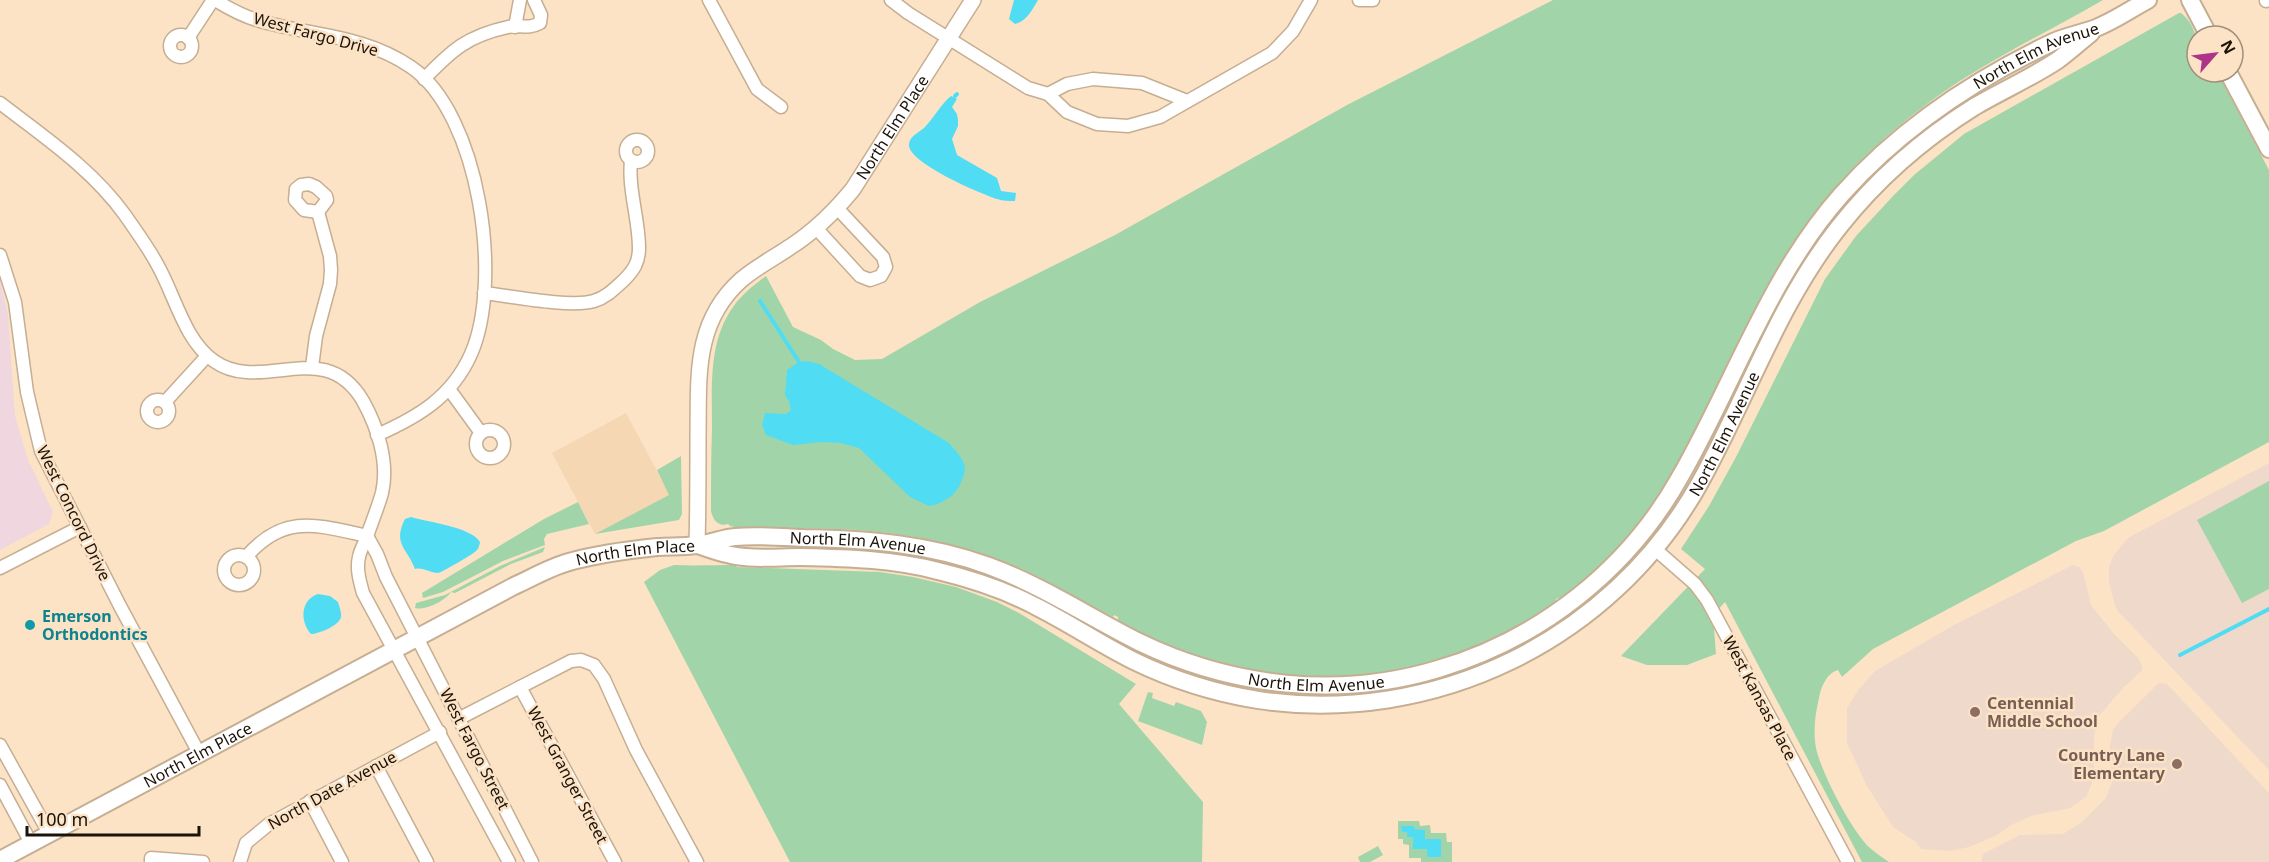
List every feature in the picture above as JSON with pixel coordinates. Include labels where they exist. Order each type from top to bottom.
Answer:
[{"type":"main road","points":[[2096,28],[2148,0]]},
{"type":"main road","points":[[2190,0],[2203,24]]},
{"type":"main road","name":"North Elm Avenue","points":[[697,545],[732,537],[845,539],[881,541],[951,554],[1017,577],[1162,652],[1235,676],[1296,685],[1345,685],[1391,680],[1437,670],[1495,648],[1553,615],[1607,572],[1640,537],[1667,500],[1688,464],[1781,280],[1818,224],[1840,196],[1890,146],[1945,104],[2053,41],[2096,28]]},
{"type":"main road","name":"North Elm Avenue","points":[[697,545],[734,556],[865,559],[900,563],[957,576],[1000,590],[1031,604],[1159,672],[1230,694],[1277,702],[1348,704],[1391,699],[1442,688],[1510,662],[1563,632],[1607,598],[1655,549],[1694,492],[1799,285],[1839,226],[1888,173],[1914,150],[1971,109],[2058,60],[2096,28]]},
{"type":"main road","points":[[2234,84],[2269,149]]},
{"type":"main road","points":[[1640,537],[1655,549]]},
{"type":"main road","name":"North Elm Place","points":[[0,860],[514,585],[567,562],[632,550],[697,545]]},
{"type":"main road","points":[[1437,670],[1442,688]]},
{"type":"main road","points":[[1230,694],[1235,676]]},
{"type":"street","points":[[188,38],[214,0]]},
{"type":"street","name":"West Fargo Drive","points":[[214,0],[259,21],[375,47],[412,68],[450,111],[470,159],[483,221],[482,326],[471,355],[449,389],[410,421],[377,435]]},
{"type":"street","points":[[515,27],[520,0]]},
{"type":"street","points":[[424,79],[451,51],[467,41],[489,32],[515,27],[526,28],[540,23],[542,15],[534,0]]},
{"type":"street","points":[[709,0],[757,89],[782,107]]},
{"type":"street","points":[[891,0],[1028,88],[1048,94],[1068,112],[1097,124],[1128,126],[1160,117],[1272,53],[1293,31],[1311,0]]},
{"type":"street","name":"North Elm Place","points":[[697,545],[699,374],[708,327],[719,304],[741,280],[816,228],[837,208],[870,164],[973,0]]},
{"type":"street","points":[[1359,0],[1373,0]]},
{"type":"street","points":[[1048,94],[1067,84],[1093,79],[1142,83],[1187,101]]},
{"type":"street","points":[[0,103],[83,168],[123,213],[158,264],[193,337],[207,356],[228,368],[246,372],[312,367],[316,336],[330,284],[331,270],[330,256],[318,212]]},
{"type":"street","points":[[484,293],[573,303],[595,301],[608,295],[635,268],[639,259],[630,183],[631,161]]},
{"type":"street","points":[[816,228],[860,276],[870,280],[881,276],[886,267],[883,256],[837,208]]},
{"type":"street","name":"West Concord Drive","points":[[0,255],[15,302],[27,392],[41,451],[120,606],[199,753]]},
{"type":"street","points":[[165,402],[207,356]]},
{"type":"street","name":"West Fargo Street","points":[[312,367],[329,371],[341,377],[352,387],[363,401],[377,435],[385,473],[381,494],[358,556],[359,578],[370,608],[440,732],[509,862]]},
{"type":"street","points":[[449,389],[482,433]]},
{"type":"street","points":[[246,557],[267,537],[290,526],[320,526],[367,536]]},
{"type":"street","points":[[0,568],[80,527]]},
{"type":"street","name":"West Fargo Street","points":[[367,536],[532,862]]},
{"type":"street","name":"West Kansas Place","points":[[1655,549],[1695,584],[1707,600],[1848,862]]},
{"type":"street","points":[[460,718],[571,661],[581,660],[594,665],[604,679],[636,750],[697,862]]},
{"type":"street","name":"West Granger Street","points":[[520,687],[615,862]]},
{"type":"street","name":"North Date Avenue","points":[[240,862],[246,843],[257,832],[440,732]]},
{"type":"street","points":[[0,745],[49,833]]},
{"type":"street","points":[[376,766],[427,862]]},
{"type":"street","points":[[0,785],[31,843]]},
{"type":"street","points":[[310,801],[342,862]]},
{"type":"street","points":[[151,860],[203,862]]},
{"type":"shaded area","points":[[0,281],[8,315],[15,416],[28,460],[53,512],[49,524],[0,550]]},
{"type":"shaded area","points":[[626,413],[670,495],[595,534],[552,453]]},
{"type":"shaded area","points":[[2269,463],[2269,770],[2117,610],[2109,582],[2109,567],[2114,555],[2128,538]]},
{"type":"shaded area","name":"Centennial Middle School","points":[[2073,565],[2079,567],[2083,572],[2091,605],[2114,634],[2139,659],[2142,666],[2142,670],[2099,716],[2094,736],[2094,778],[2086,797],[2070,808],[2031,816],[1969,847],[1950,851],[1921,849],[1916,842],[1893,827],[1867,786],[1847,743],[1847,708],[1859,689],[1875,671],[1954,625]]},
{"type":"shaded area","name":"Country Lane Elementary","points":[[2159,683],[2167,684],[2269,793],[2269,862],[1981,862],[1983,854],[2020,835],[2063,834],[2082,822],[2106,798],[2112,782],[2110,746],[2113,730]]},
{"type":"green space","points":[[1553,0],[2103,0],[1951,87],[1913,114],[1862,159],[1831,192],[1803,228],[1773,275],[1698,426],[1671,475],[1641,521],[1604,563],[1560,599],[1556,599],[1556,602],[1505,633],[1452,656],[1397,670],[1340,676],[1284,674],[1227,664],[1172,646],[1118,621],[1118,617],[1114,615],[1113,617],[1034,575],[958,547],[888,533],[824,529],[739,528],[719,524],[715,520],[711,511],[711,480],[712,381],[715,350],[719,335],[733,307],[744,294],[766,276],[793,327],[855,360],[882,359],[980,302],[1115,235],[1347,105]]},
{"type":"green space","points":[[2179,13],[2187,19],[2191,24],[2185,24],[2185,84],[2223,84],[2269,170],[2269,442],[2104,531],[2076,541],[1873,649],[1842,677],[1838,670],[1831,674],[1821,689],[1816,717],[1815,742],[1819,759],[1838,801],[1855,829],[1870,848],[1889,862],[1862,862],[1725,602],[1713,615],[1716,654],[1687,665],[1647,665],[1621,656],[1705,569],[1681,549],[1709,506],[1736,457],[1825,279],[1856,236],[1894,195],[1914,175],[1964,134]]},
{"type":"green space","points":[[681,456],[682,514],[679,520],[595,534],[669,495],[657,470]]},
{"type":"green space","points":[[2269,481],[2269,589],[2242,603],[2197,520]]},
{"type":"green space","points":[[578,502],[589,524],[547,534],[544,539],[545,545],[503,561],[443,592],[423,598],[422,593],[544,519]]},
{"type":"green space","points":[[545,547],[543,552],[511,564],[455,593],[451,592],[435,604],[420,609],[415,608],[416,603],[445,595],[500,566]]},
{"type":"green space","points":[[674,565],[735,565],[737,567],[880,572],[956,587],[1019,613],[1136,684],[1119,704],[1203,802],[1202,862],[790,862],[644,582],[660,570]]},
{"type":"green space","points":[[1148,692],[1153,693],[1152,698],[1174,706],[1176,702],[1201,711],[1207,722],[1202,745],[1138,721]]},
{"type":"green space","points":[[1398,821],[1419,821],[1420,826],[1430,825],[1431,833],[1446,833],[1447,842],[1452,842],[1452,862],[1421,862],[1421,858],[1409,858],[1409,845],[1403,844],[1403,839],[1398,839]]},
{"type":"green space","points":[[1378,846],[1383,855],[1370,862],[1360,862],[1358,857]]},
{"type":"water","points":[[1014,0],[1038,0],[1026,18],[1015,24],[1009,19]]},
{"type":"water","points":[[951,96],[957,99],[952,107],[957,114],[958,126],[952,139],[957,155],[997,178],[1001,191],[1016,193],[1015,201],[997,199],[961,184],[931,168],[911,151],[909,144],[911,139],[924,128]]},
{"type":"water","points":[[799,362],[819,364],[949,443],[965,466],[959,487],[952,496],[929,506],[910,497],[859,448],[840,443],[821,442],[793,445],[766,435],[762,425],[765,413],[786,414],[791,410],[785,395],[787,370]]},
{"type":"water","points":[[411,517],[468,532],[480,542],[478,548],[469,556],[438,573],[415,569],[400,535],[405,519]]},
{"type":"water","points":[[318,594],[330,596],[338,602],[341,617],[332,626],[311,634],[305,624],[305,606],[312,597]]},
{"type":"water","points":[[1401,826],[1414,826],[1414,829],[1425,830],[1425,839],[1441,839],[1441,857],[1427,857],[1427,849],[1413,849],[1413,837],[1407,837],[1407,832],[1402,832]]},
{"type":"waterway","points":[[760,301],[799,362]]},
{"type":"waterway","points":[[2180,655],[2269,609]]},
{"type":"place","name":"Emerson Orthodontics","points":[[30,625]]},
{"type":"place","name":"Centennial Middle School","points":[[1975,712]]},
{"type":"place","name":"Country Lane Elementary","points":[[2177,764]]}]
